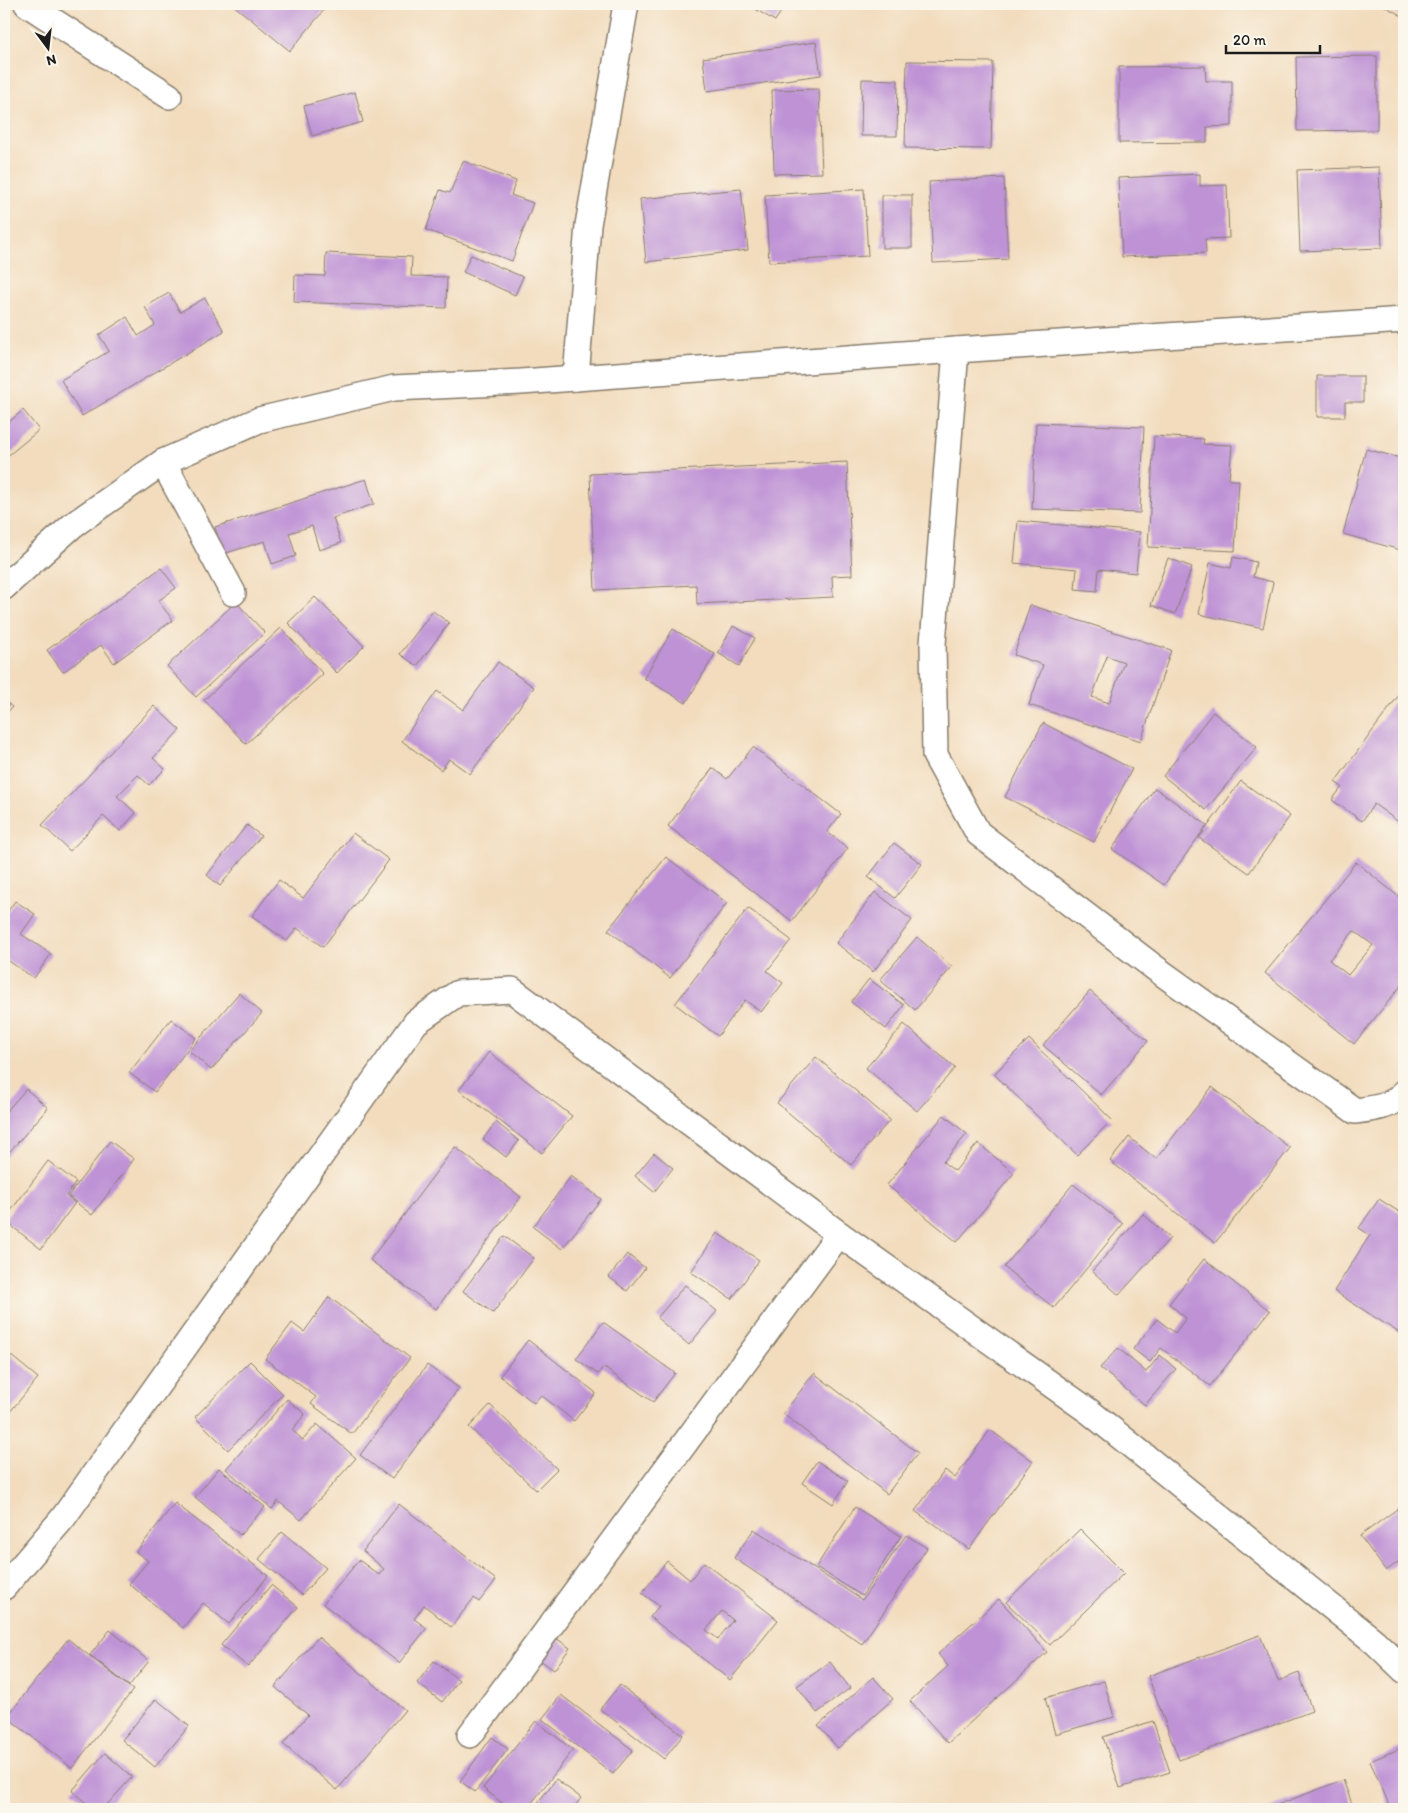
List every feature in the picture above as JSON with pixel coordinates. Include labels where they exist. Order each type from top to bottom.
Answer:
[{"type":"street","points":[[26,4],[169,96]]},
{"type":"street","points":[[576,378],[588,225],[626,4]]},
{"type":"street","points":[[4,587],[72,525],[164,462],[259,420],[394,388],[576,378],[1404,320]]},
{"type":"street","points":[[956,350],[933,644],[935,755],[978,833],[1155,968],[1355,1112],[1379,1108],[1404,1093]]},
{"type":"street","points":[[164,462],[233,593]]},
{"type":"street","points":[[4,1586],[63,1518],[416,1022],[458,993],[512,990],[839,1234],[1090,1412],[1375,1642],[1404,1670]]},
{"type":"street","points":[[470,1736],[839,1234]]},
{"type":"building","points":[[232,4],[329,4],[290,51]]},
{"type":"building","points":[[747,4],[786,4],[775,21]]},
{"type":"building","points":[[1381,4],[1404,4],[1404,17]]},
{"type":"building","points":[[816,42],[821,75],[707,91],[703,58]]},
{"type":"building","points":[[1377,56],[1377,130],[1297,131],[1296,57]]},
{"type":"building","points":[[907,61],[993,62],[991,149],[905,148]]},
{"type":"building","points":[[1205,66],[1206,81],[1232,81],[1232,126],[1207,127],[1207,142],[1119,143],[1119,67]]},
{"type":"building","points":[[862,79],[898,80],[897,136],[861,136]]},
{"type":"building","points":[[819,89],[822,173],[774,174],[772,90]]},
{"type":"building","points":[[355,92],[363,122],[312,136],[304,106]]},
{"type":"building","points":[[463,161],[516,181],[511,195],[533,203],[512,261],[426,230],[440,190],[450,193]]},
{"type":"building","points":[[1379,167],[1382,248],[1300,251],[1297,170]]},
{"type":"building","points":[[1200,174],[1200,186],[1227,185],[1229,238],[1205,239],[1206,253],[1122,257],[1118,178]]},
{"type":"building","points":[[1004,178],[1008,259],[933,263],[929,182]]},
{"type":"building","points":[[741,189],[748,250],[646,262],[640,199]]},
{"type":"building","points":[[864,189],[868,256],[769,262],[765,195]]},
{"type":"building","points":[[882,195],[912,195],[912,248],[882,248]]},
{"type":"building","points":[[326,253],[412,257],[411,276],[447,277],[446,308],[294,302],[295,275],[325,276]]},
{"type":"building","points":[[471,255],[523,277],[515,295],[463,272]]},
{"type":"building","points":[[169,293],[180,312],[205,298],[224,331],[82,416],[61,380],[109,351],[99,335],[127,317],[138,336],[155,325],[145,307]]},
{"type":"building","points":[[1317,376],[1363,376],[1363,402],[1345,402],[1345,417],[1317,417]]},
{"type":"building","points":[[23,410],[39,430],[4,459],[4,426]]},
{"type":"building","points":[[1036,423],[1144,427],[1140,513],[1032,509]]},
{"type":"building","points":[[1154,436],[1204,439],[1203,444],[1232,445],[1229,480],[1239,480],[1235,551],[1148,547]]},
{"type":"building","points":[[1366,449],[1404,459],[1404,551],[1343,534]]},
{"type":"building","points":[[847,462],[852,575],[832,576],[833,597],[697,604],[696,585],[595,590],[590,474]]},
{"type":"building","points":[[366,479],[374,504],[333,518],[341,543],[319,550],[312,526],[289,533],[296,556],[272,564],[265,541],[223,554],[215,527]]},
{"type":"building","points":[[1018,521],[1140,532],[1136,573],[1099,569],[1097,591],[1075,589],[1077,569],[1014,563]]},
{"type":"building","points":[[1233,557],[1256,562],[1253,577],[1273,582],[1263,628],[1199,614],[1210,563],[1231,568]]},
{"type":"building","points":[[1168,558],[1192,567],[1175,614],[1151,605]]},
{"type":"building","points":[[161,568],[176,588],[158,601],[173,620],[114,663],[101,645],[63,672],[47,650]]},
{"type":"building","points":[[315,597],[364,646],[337,673],[288,623]]},
{"type":"building","points":[[236,602],[265,633],[196,697],[167,666]]},
{"type":"building","points":[[1030,605],[1171,650],[1141,741],[1029,705],[1043,665],[1014,655]],"holes":[[[1107,656],[1124,662],[1109,703],[1092,697]]]},
{"type":"building","points":[[433,611],[449,623],[417,666],[400,654]]},
{"type":"building","points":[[733,626],[755,638],[739,666],[718,653]]},
{"type":"building","points":[[281,628],[323,674],[246,744],[204,700]]},
{"type":"building","points":[[673,629],[715,654],[686,703],[644,678]]},
{"type":"building","points":[[498,662],[534,687],[470,774],[449,759],[441,770],[402,741],[437,691],[463,710]]},
{"type":"building","points":[[1399,695],[1404,699],[1404,826],[1374,804],[1362,821],[1332,800],[1342,787],[1335,782]]},
{"type":"building","points":[[4,700],[12,707],[4,716]]},
{"type":"building","points":[[154,706],[180,730],[153,758],[165,769],[149,785],[138,775],[117,796],[136,813],[120,831],[103,816],[70,851],[42,825]]},
{"type":"building","points":[[1213,712],[1257,747],[1206,810],[1163,776]]},
{"type":"building","points":[[1043,723],[1132,769],[1094,842],[1005,797]]},
{"type":"building","points":[[753,747],[841,814],[827,832],[848,848],[792,921],[668,826],[713,768],[727,779]]},
{"type":"building","points":[[1241,781],[1290,816],[1249,873],[1199,838]]},
{"type":"building","points":[[1155,788],[1207,825],[1164,885],[1112,849]]},
{"type":"building","points":[[247,825],[261,836],[220,886],[207,875]]},
{"type":"building","points":[[353,833],[389,860],[323,947],[297,928],[287,941],[252,916],[279,880],[303,898]]},
{"type":"building","points":[[894,843],[922,864],[895,898],[868,877]]},
{"type":"building","points":[[666,857],[727,903],[670,978],[608,930]]},
{"type":"building","points":[[1356,862],[1404,901],[1404,982],[1354,1044],[1265,973]],"holes":[[[1354,931],[1373,945],[1348,975],[1329,960]]]},
{"type":"building","points":[[875,892],[912,920],[873,972],[836,943]]},
{"type":"building","points":[[15,901],[35,914],[21,934],[51,954],[34,978],[4,958],[4,917]]},
{"type":"building","points":[[748,908],[791,940],[767,971],[783,983],[761,1012],[745,1000],[718,1036],[675,1004]]},
{"type":"building","points":[[917,937],[952,967],[915,1010],[880,980]]},
{"type":"building","points":[[869,979],[904,1005],[886,1029],[851,1002]]},
{"type":"building","points":[[1090,991],[1148,1041],[1101,1095],[1043,1045]]},
{"type":"building","points":[[239,993],[262,1013],[211,1070],[189,1051]]},
{"type":"building","points":[[171,1019],[196,1038],[155,1092],[129,1073]]},
{"type":"building","points":[[904,1024],[955,1068],[917,1111],[866,1068]]},
{"type":"building","points":[[1029,1039],[1112,1120],[1077,1155],[994,1074]]},
{"type":"building","points":[[489,1052],[572,1116],[542,1153],[459,1090]]},
{"type":"building","points":[[816,1057],[890,1120],[851,1165],[777,1103]]},
{"type":"building","points":[[1212,1087],[1290,1148],[1215,1243],[1110,1161],[1129,1137],[1156,1159]]},
{"type":"building","points":[[26,1089],[48,1108],[4,1158],[4,1114]]},
{"type":"building","points":[[944,1115],[967,1134],[943,1162],[955,1171],[978,1143],[1014,1173],[957,1242],[887,1185]]},
{"type":"building","points":[[496,1122],[519,1141],[506,1157],[483,1139]]},
{"type":"building","points":[[110,1141],[134,1159],[92,1215],[68,1196]]},
{"type":"building","points":[[455,1147],[521,1197],[436,1309],[370,1260]]},
{"type":"building","points":[[654,1153],[673,1168],[654,1192],[635,1176]]},
{"type":"building","points":[[48,1161],[76,1182],[66,1196],[75,1203],[41,1249],[4,1220]]},
{"type":"building","points":[[571,1176],[601,1199],[562,1249],[533,1227]]},
{"type":"building","points":[[1073,1184],[1123,1224],[1054,1308],[1004,1267]]},
{"type":"building","points":[[1379,1199],[1404,1215],[1404,1336],[1334,1291],[1370,1235],[1359,1228]]},
{"type":"building","points":[[1143,1214],[1170,1238],[1119,1295],[1092,1271]]},
{"type":"building","points":[[717,1233],[759,1260],[732,1299],[691,1272]]},
{"type":"building","points":[[504,1236],[534,1258],[493,1313],[463,1291]]},
{"type":"building","points":[[627,1254],[645,1268],[627,1291],[609,1277]]},
{"type":"building","points":[[1204,1259],[1270,1311],[1210,1386],[1161,1348],[1150,1362],[1133,1349],[1157,1319],[1175,1333],[1186,1318],[1169,1304]]},
{"type":"building","points":[[685,1285],[717,1311],[689,1345],[657,1318]]},
{"type":"building","points":[[329,1297],[410,1358],[352,1434],[311,1404],[316,1397],[265,1359],[292,1323],[304,1332]]},
{"type":"building","points":[[603,1322],[675,1373],[653,1402],[603,1367],[598,1374],[576,1359]]},
{"type":"building","points":[[528,1340],[596,1393],[574,1421],[541,1395],[534,1403],[500,1376]]},
{"type":"building","points":[[1118,1348],[1146,1372],[1160,1355],[1176,1369],[1145,1405],[1100,1368]]},
{"type":"building","points":[[4,1350],[38,1378],[4,1419]]},
{"type":"building","points":[[250,1361],[283,1394],[228,1450],[195,1417]]},
{"type":"building","points":[[427,1365],[459,1388],[392,1479],[360,1455]]},
{"type":"building","points":[[814,1373],[918,1453],[887,1494],[783,1414]]},
{"type":"building","points":[[287,1399],[305,1414],[292,1430],[303,1440],[317,1424],[356,1458],[301,1520],[278,1501],[272,1509],[226,1469]]},
{"type":"building","points":[[490,1405],[557,1469],[536,1490],[469,1427]]},
{"type":"building","points":[[990,1430],[1033,1461],[969,1549],[915,1511],[945,1470],[955,1478]]},
{"type":"building","points":[[817,1461],[848,1481],[833,1504],[802,1483]]},
{"type":"building","points":[[219,1468],[265,1507],[240,1535],[195,1497]]},
{"type":"building","points":[[175,1503],[268,1576],[229,1624],[203,1603],[183,1628],[129,1584],[148,1561],[136,1552]]},
{"type":"building","points":[[399,1504],[496,1580],[479,1602],[474,1598],[451,1627],[424,1605],[414,1619],[427,1628],[399,1663],[323,1604],[359,1560],[379,1575],[384,1569],[363,1551]]},
{"type":"building","points":[[1404,1504],[1404,1570],[1398,1562],[1386,1571],[1360,1536]]},
{"type":"building","points":[[855,1507],[901,1536],[862,1596],[816,1567]]},
{"type":"building","points":[[754,1529],[862,1600],[906,1535],[927,1548],[862,1644],[734,1558]]},
{"type":"building","points":[[1080,1529],[1124,1573],[1050,1645],[1006,1602]]},
{"type":"building","points":[[282,1532],[326,1568],[302,1595],[259,1559]]},
{"type":"building","points":[[667,1561],[690,1580],[704,1562],[778,1620],[730,1680],[650,1617],[659,1606],[642,1593]],"holes":[[[722,1611],[733,1620],[718,1639],[706,1630]]]},
{"type":"building","points":[[271,1585],[298,1607],[248,1667],[221,1645]]},
{"type":"building","points":[[999,1599],[1047,1652],[948,1743],[910,1701],[948,1666],[938,1654]]},
{"type":"building","points":[[110,1630],[149,1661],[129,1686],[90,1655]]},
{"type":"building","points":[[1260,1635],[1278,1681],[1299,1673],[1312,1711],[1179,1760],[1148,1676]]},
{"type":"building","points":[[318,1637],[405,1710],[337,1790],[283,1744],[308,1715],[275,1687]]},
{"type":"building","points":[[556,1638],[570,1648],[554,1670],[540,1660]]},
{"type":"building","points":[[68,1639],[133,1690],[72,1768],[7,1717]]},
{"type":"building","points":[[434,1661],[459,1680],[442,1702],[417,1683]]},
{"type":"building","points":[[830,1662],[850,1688],[817,1713],[797,1686]]},
{"type":"building","points":[[873,1677],[893,1699],[838,1748],[818,1726]]},
{"type":"building","points":[[1104,1681],[1114,1717],[1055,1734],[1045,1698]]},
{"type":"building","points":[[620,1685],[683,1735],[664,1759],[600,1709]]},
{"type":"building","points":[[561,1695],[633,1750],[613,1774],[542,1719]]},
{"type":"building","points":[[156,1699],[189,1726],[155,1767],[122,1740]]},
{"type":"building","points":[[536,1721],[573,1750],[527,1809],[510,1809],[483,1788]]},
{"type":"building","points":[[1153,1721],[1170,1772],[1120,1788],[1103,1737]]},
{"type":"building","points":[[492,1737],[508,1749],[475,1792],[460,1781]]},
{"type":"building","points":[[1404,1747],[1404,1809],[1391,1809],[1370,1761]]},
{"type":"building","points":[[105,1753],[132,1777],[103,1809],[93,1809],[72,1791]]},
{"type":"building","points":[[556,1779],[581,1798],[573,1809],[533,1809]]},
{"type":"building","points":[[1343,1780],[1354,1809],[1269,1809],[1269,1808]]}]
